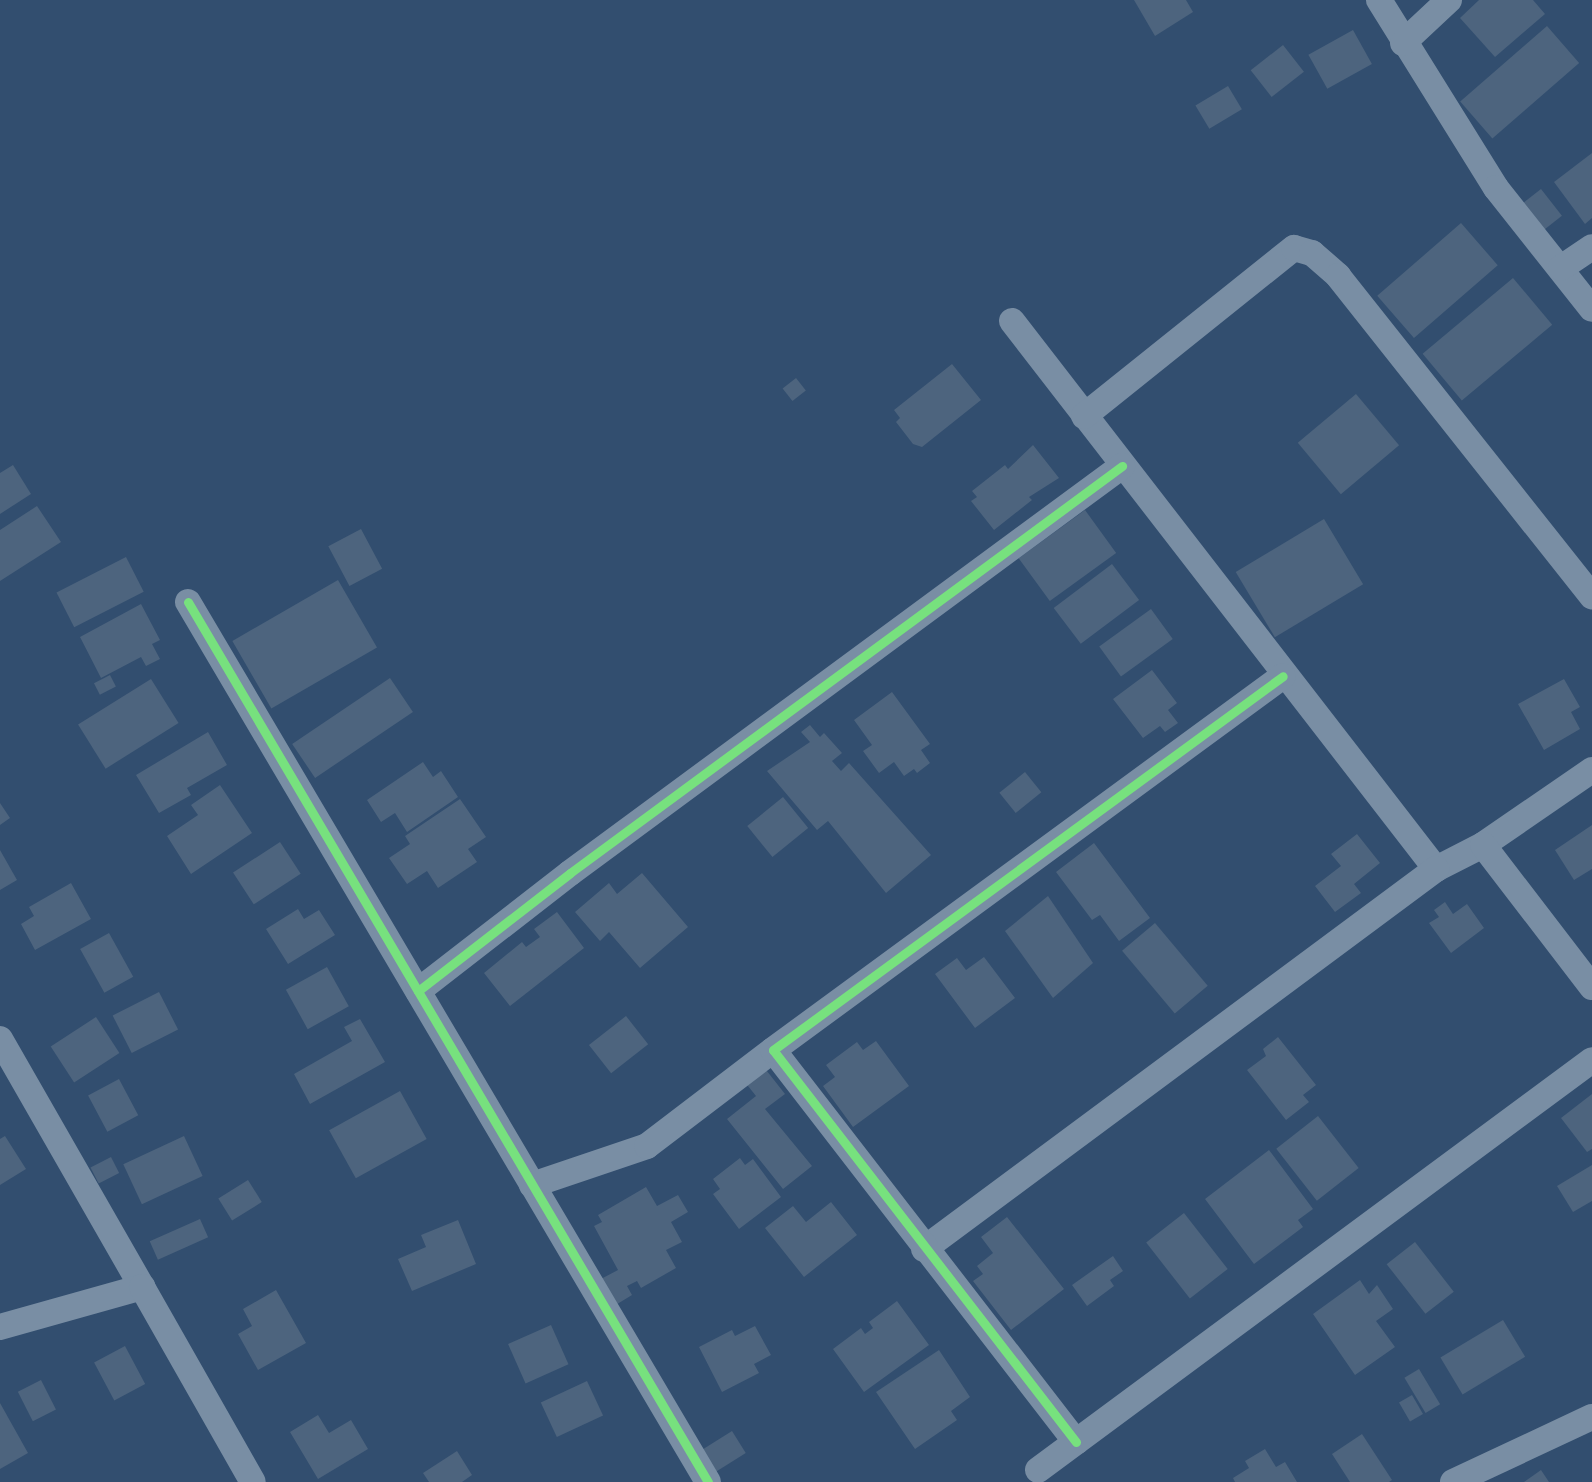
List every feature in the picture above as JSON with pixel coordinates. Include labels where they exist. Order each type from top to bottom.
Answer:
[{"type":"street","points":[[1379,0],[1403,43],[1496,188],[1592,309]]},
{"type":"street","points":[[1403,43],[1449,0]]},
{"type":"street","points":[[1561,268],[1592,247]]},
{"type":"street","points":[[1084,416],[1294,248],[1312,253],[1338,276],[1592,597]]},
{"type":"street","points":[[1012,321],[1283,676],[1436,869]]},
{"type":"street","points":[[418,991],[570,873],[1122,466]]},
{"type":"street","points":[[188,602],[708,1482]]},
{"type":"street","points":[[532,1185],[647,1146],[773,1050],[1283,676]]},
{"type":"street","points":[[924,1249],[1436,869],[1483,845],[1592,770]]},
{"type":"street","points":[[1483,845],[1592,987]]},
{"type":"street","points":[[0,1039],[253,1482]]},
{"type":"street","points":[[773,1050],[924,1249],[1076,1441]]},
{"type":"street","points":[[1038,1470],[1592,1059]]},
{"type":"street","points":[[0,1327],[142,1287]]},
{"type":"street","points":[[1453,1482],[1592,1417]]},
{"type":"building","points":[[1134,0],[1186,0],[1193,12],[1155,36]]},
{"type":"building","points":[[1479,0],[1533,0],[1545,14],[1495,57],[1460,18]]},
{"type":"building","points":[[1547,26],[1579,63],[1492,138],[1460,101]]},
{"type":"building","points":[[1353,30],[1372,64],[1327,89],[1308,55]]},
{"type":"building","points":[[1283,45],[1304,72],[1272,97],[1251,70]]},
{"type":"building","points":[[1228,86],[1242,109],[1209,129],[1195,106]]},
{"type":"building","points":[[1592,153],[1592,218],[1585,224],[1554,182]]},
{"type":"building","points":[[1541,189],[1562,216],[1539,234],[1518,207]]},
{"type":"building","points":[[1461,223],[1498,265],[1414,338],[1377,296]]},
{"type":"building","points":[[1513,278],[1552,325],[1462,401],[1423,354]]},
{"type":"building","points":[[952,364],[981,400],[922,447],[913,444],[896,422],[900,418],[894,410]]},
{"type":"building","points":[[796,378],[806,391],[792,401],[783,388]]},
{"type":"building","points":[[1356,394],[1399,445],[1341,494],[1298,443]]},
{"type":"building","points":[[1033,445],[1059,478],[1029,497],[1032,500],[994,530],[971,501],[977,497],[972,491],[1005,465],[1008,469]]},
{"type":"building","points":[[13,465],[31,494],[0,514],[0,473]]},
{"type":"building","points":[[37,506],[61,542],[0,581],[0,530]]},
{"type":"building","points":[[1085,510],[1116,553],[1050,601],[1019,558]]},
{"type":"building","points":[[1324,519],[1363,584],[1275,637],[1236,572]]},
{"type":"building","points":[[361,529],[382,569],[349,586],[328,546]]},
{"type":"building","points":[[126,557],[144,592],[74,627],[57,592]]},
{"type":"building","points":[[1112,564],[1139,600],[1081,644],[1054,608]]},
{"type":"building","points":[[338,580],[377,648],[271,709],[232,641]]},
{"type":"building","points":[[141,604],[160,640],[152,644],[160,659],[146,666],[141,657],[101,678],[80,637]]},
{"type":"building","points":[[1151,609],[1173,639],[1121,677],[1099,647]]},
{"type":"building","points":[[1152,670],[1177,703],[1168,710],[1178,723],[1165,732],[1160,726],[1143,738],[1113,699]]},
{"type":"building","points":[[110,675],[116,687],[100,695],[94,683]]},
{"type":"building","points":[[390,678],[413,712],[315,778],[292,744]]},
{"type":"building","points":[[151,679],[179,723],[106,769],[78,725]]},
{"type":"building","points":[[1564,679],[1580,707],[1571,712],[1580,729],[1544,750],[1518,704]]},
{"type":"building","points":[[892,692],[930,744],[921,750],[930,763],[917,773],[914,769],[904,776],[894,762],[879,773],[863,751],[872,745],[854,720]]},
{"type":"building","points":[[810,725],[820,737],[824,733],[842,753],[832,761],[841,771],[849,763],[931,855],[886,893],[828,821],[817,830],[767,771],[810,742],[801,732]]},
{"type":"building","points":[[208,732],[227,765],[187,788],[191,795],[159,813],[136,775]]},
{"type":"building","points":[[423,762],[433,777],[441,771],[458,797],[407,832],[395,813],[381,822],[367,800]]},
{"type":"building","points":[[1025,772],[1041,792],[1016,813],[999,793]]},
{"type":"building","points":[[220,785],[252,833],[191,874],[167,836],[198,815],[191,805]]},
{"type":"building","points":[[783,797],[808,828],[772,857],[747,826]]},
{"type":"building","points":[[460,799],[486,837],[468,849],[477,862],[438,888],[427,871],[407,884],[389,858],[410,844],[405,836]]},
{"type":"building","points":[[0,803],[10,818],[0,825]]},
{"type":"building","points":[[1592,825],[1592,869],[1574,880],[1555,850]]},
{"type":"building","points":[[1357,834],[1380,863],[1354,884],[1361,893],[1335,912],[1315,886],[1341,866],[1331,854]]},
{"type":"building","points":[[280,842],[301,874],[254,904],[233,872]]},
{"type":"building","points":[[1094,843],[1150,918],[1119,941],[1100,915],[1092,920],[1056,872]]},
{"type":"building","points":[[0,850],[17,880],[0,890]]},
{"type":"building","points":[[642,873],[688,927],[640,968],[609,932],[600,941],[575,912],[609,883],[617,894]]},
{"type":"building","points":[[71,883],[91,919],[35,950],[21,924],[34,916],[29,907]]},
{"type":"building","points":[[1048,896],[1093,963],[1053,998],[1005,931]]},
{"type":"building","points":[[1445,902],[1453,914],[1467,904],[1484,928],[1451,953],[1429,923],[1439,917],[1434,910]]},
{"type":"building","points":[[298,909],[304,919],[319,910],[335,935],[288,964],[266,929]]},
{"type":"building","points":[[557,912],[584,948],[510,1006],[484,973],[522,942],[526,947],[540,937],[534,929]]},
{"type":"building","points":[[1155,923],[1208,986],[1175,1013],[1122,951]]},
{"type":"building","points":[[109,933],[133,977],[104,993],[80,949]]},
{"type":"building","points":[[984,957],[1015,998],[975,1028],[935,974],[957,958],[966,970]]},
{"type":"building","points":[[327,967],[349,1006],[308,1029],[286,990]]},
{"type":"building","points":[[159,992],[178,1029],[132,1053],[113,1016]]},
{"type":"building","points":[[626,1016],[648,1044],[611,1073],[589,1045]]},
{"type":"building","points":[[96,1017],[119,1053],[74,1082],[51,1046]]},
{"type":"building","points":[[360,1019],[385,1062],[310,1104],[294,1074],[352,1041],[344,1027]]},
{"type":"building","points":[[1278,1037],[1316,1085],[1303,1095],[1309,1102],[1286,1120],[1247,1070],[1266,1056],[1263,1049]]},
{"type":"building","points":[[876,1041],[909,1086],[853,1127],[823,1086],[835,1077],[826,1065],[857,1042],[863,1050]]},
{"type":"building","points":[[763,1066],[785,1094],[765,1109],[812,1166],[783,1189],[727,1119],[756,1096],[744,1081]]},
{"type":"building","points":[[119,1079],[138,1115],[107,1132],[88,1095]]},
{"type":"building","points":[[400,1091],[427,1139],[356,1178],[329,1130]]},
{"type":"building","points":[[1592,1094],[1592,1149],[1587,1152],[1561,1118]]},
{"type":"building","points":[[1318,1116],[1359,1168],[1317,1201],[1276,1149]]},
{"type":"building","points":[[5,1136],[26,1169],[0,1185],[0,1139]]},
{"type":"building","points":[[184,1136],[203,1176],[142,1204],[123,1164]]},
{"type":"building","points":[[1269,1150],[1313,1209],[1298,1220],[1303,1227],[1254,1264],[1205,1199]]},
{"type":"building","points":[[111,1157],[119,1173],[99,1183],[91,1167]]},
{"type":"building","points":[[740,1158],[745,1165],[753,1159],[781,1197],[739,1229],[713,1194],[720,1189],[713,1179]]},
{"type":"building","points":[[1592,1165],[1592,1201],[1573,1212],[1557,1186]]},
{"type":"building","points":[[248,1180],[262,1202],[232,1221],[218,1199]]},
{"type":"building","points":[[646,1187],[657,1206],[678,1195],[688,1212],[671,1222],[682,1242],[666,1250],[676,1268],[641,1288],[637,1281],[627,1286],[632,1295],[614,1306],[599,1280],[618,1270],[594,1226],[602,1222],[598,1215]]},
{"type":"building","points":[[831,1202],[857,1235],[804,1277],[765,1228],[793,1206],[806,1222]]},
{"type":"building","points":[[1184,1213],[1228,1269],[1190,1299],[1146,1243]]},
{"type":"building","points":[[1007,1217],[1064,1289],[1011,1330],[973,1281],[983,1274],[977,1266],[993,1253],[981,1237]]},
{"type":"building","points":[[200,1219],[208,1237],[158,1260],[150,1241]]},
{"type":"building","points":[[458,1220],[476,1264],[412,1291],[398,1259],[426,1247],[421,1235]]},
{"type":"building","points":[[1415,1242],[1454,1292],[1425,1314],[1387,1264]]},
{"type":"building","points":[[1113,1256],[1123,1271],[1110,1280],[1114,1286],[1087,1306],[1072,1285]]},
{"type":"building","points":[[1360,1280],[1369,1294],[1377,1285],[1393,1309],[1376,1321],[1395,1347],[1355,1375],[1313,1314]]},
{"type":"building","points":[[276,1290],[306,1343],[258,1370],[238,1334],[252,1326],[243,1309]]},
{"type":"building","points":[[897,1301],[929,1345],[864,1392],[833,1349],[861,1328],[865,1334],[873,1328],[869,1322]]},
{"type":"building","points":[[1503,1320],[1525,1357],[1463,1394],[1440,1358]]},
{"type":"building","points":[[551,1325],[568,1364],[526,1383],[508,1344]]},
{"type":"building","points":[[755,1326],[771,1355],[754,1364],[759,1373],[722,1392],[699,1347],[732,1330],[735,1336]]},
{"type":"building","points":[[125,1346],[145,1384],[114,1400],[94,1362]]},
{"type":"building","points":[[939,1350],[970,1397],[951,1411],[957,1420],[915,1449],[876,1392]]},
{"type":"building","points":[[1419,1369],[1440,1404],[1426,1413],[1404,1378]]},
{"type":"building","points":[[41,1380],[56,1409],[33,1421],[18,1392]]},
{"type":"building","points":[[587,1381],[603,1415],[557,1437],[541,1403]]},
{"type":"building","points":[[1412,1395],[1423,1414],[1410,1422],[1399,1402]]},
{"type":"building","points":[[0,1403],[28,1453],[0,1469]]},
{"type":"building","points":[[318,1415],[329,1433],[351,1420],[368,1449],[318,1479],[290,1432]]},
{"type":"building","points":[[732,1431],[746,1453],[714,1473],[700,1451]]},
{"type":"building","points":[[1362,1434],[1392,1480],[1389,1482],[1350,1482],[1332,1454]]},
{"type":"building","points":[[1265,1449],[1276,1467],[1285,1462],[1297,1482],[1235,1482],[1233,1478],[1249,1468],[1245,1461]]},
{"type":"building","points":[[457,1451],[472,1475],[462,1482],[429,1482],[423,1473]]},
{"type":"building","points":[[1541,1470],[1549,1482],[1524,1482]]},
{"type":"cycle path","points":[[418,991],[570,873],[1122,466]]},
{"type":"cycle path","points":[[188,602],[708,1482]]},
{"type":"cycle path","points":[[1076,1442],[773,1050],[1283,676]]}]
